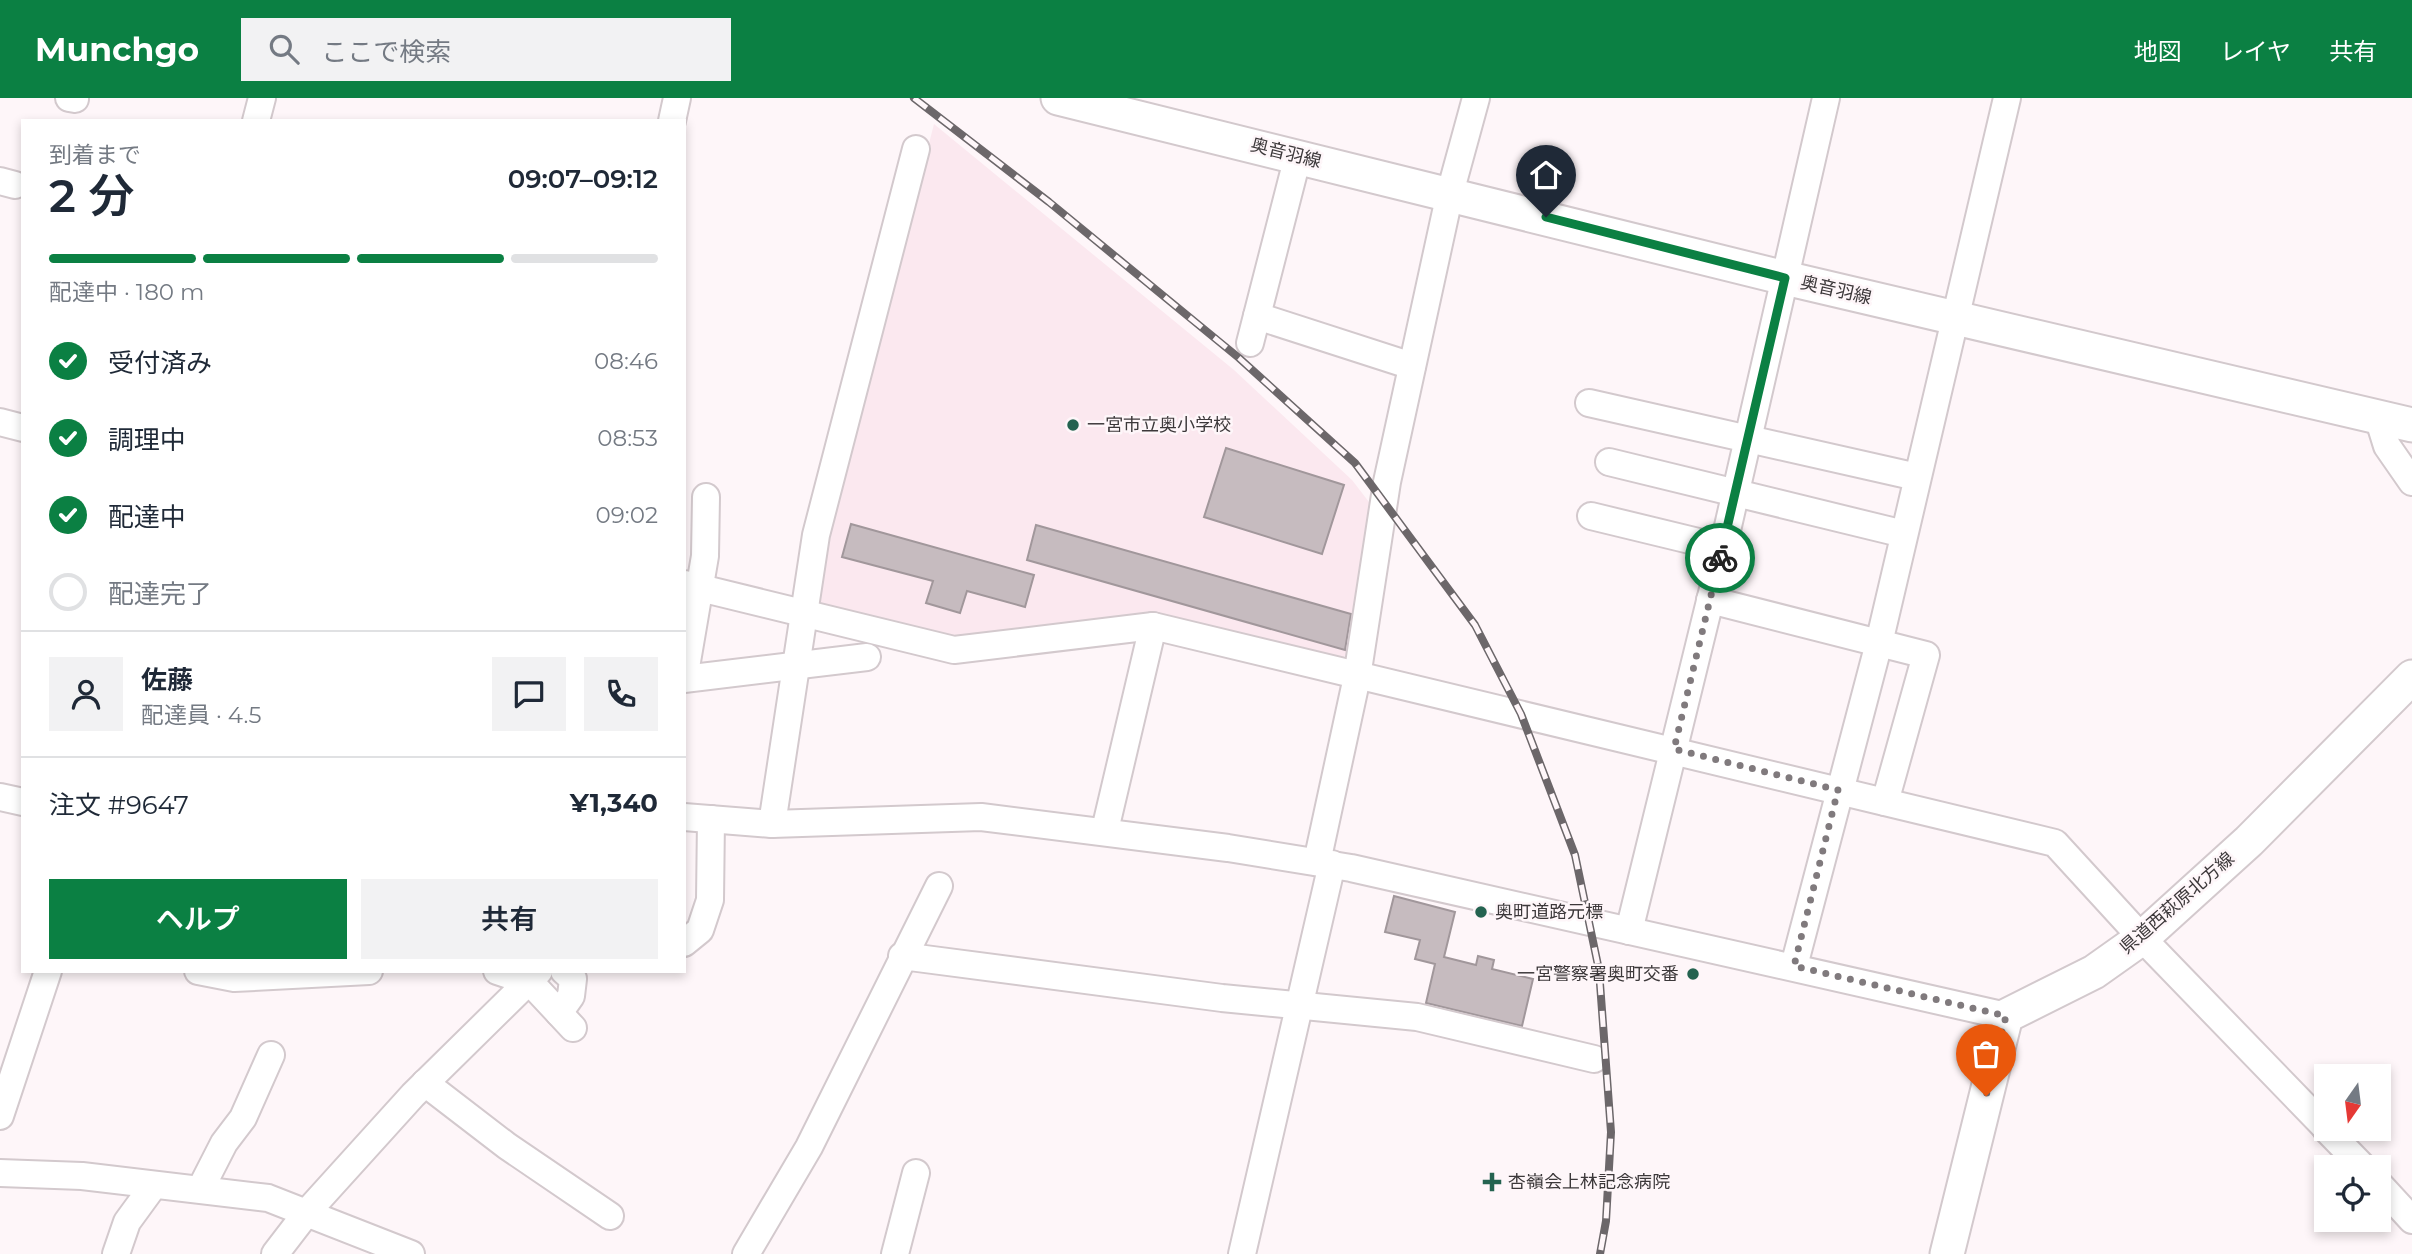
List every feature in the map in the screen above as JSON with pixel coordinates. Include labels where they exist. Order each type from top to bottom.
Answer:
[{"type":"main road","name":"奥音羽線","points":[[1058,98],[1129,106],[1298,156],[1785,278],[2412,425]]},
{"type":"main road","name":"県道西萩原北方線","points":[[2006,1016],[2094,972],[2142,938],[2249,841],[2412,677]]},
{"type":"main road","points":[[1947,1254],[2006,1016]]},
{"type":"street","points":[[257,119],[262,98]]},
{"type":"street","points":[[672,119],[677,98]]},
{"type":"street","points":[[1242,1254],[1301,1004],[1387,482],[1450,193],[1476,98]]},
{"type":"street","points":[[1629,930],[1723,548],[1826,98]]},
{"type":"street","points":[[1794,966],[1878,643],[2007,98]]},
{"type":"street","points":[[772,824],[816,535],[916,149]]},
{"type":"street","points":[[1250,344],[1298,156]]},
{"type":"street","points":[[1257,316],[1412,366]]},
{"type":"street","points":[[1589,403],[1747,441],[1917,477]]},
{"type":"street","points":[[2378,417],[2387,446],[2412,482]]},
{"type":"street","points":[[0,422],[21,427]]},
{"type":"street","points":[[1609,462],[1904,534]]},
{"type":"street","points":[[686,672],[691,654],[691,585],[705,556],[706,497]]},
{"type":"street","points":[[1591,516],[1723,548]]},
{"type":"street","points":[[691,585],[954,650],[1153,626],[1357,677],[1674,749],[2055,843],[2142,938],[2314,1117]]},
{"type":"street","points":[[1710,600],[1926,655],[1885,802]]},
{"type":"street","points":[[1105,830],[1153,626]]},
{"type":"street","points":[[686,679],[797,668],[867,657]]},
{"type":"street","points":[[0,797],[21,802]]},
{"type":"street","points":[[686,817],[772,824],[981,817],[1105,830],[1325,863],[1794,966],[2006,1016]]},
{"type":"street","points":[[686,941],[700,930],[710,900],[711,819]]},
{"type":"street","points":[[746,1254],[815,1135],[939,886]]},
{"type":"street","points":[[902,956],[1222,998],[1417,1017],[1594,1059]]},
{"type":"street","points":[[0,1116],[47,973]]},
{"type":"street","points":[[234,974],[279,973]]},
{"type":"street","points":[[512,973],[535,976],[566,1020],[576,973]]},
{"type":"street","points":[[275,1254],[308,1211],[425,1083],[535,976]]},
{"type":"street","points":[[201,1188],[224,1143],[243,1118],[271,1055]]},
{"type":"street","points":[[425,1083],[507,1146],[610,1216]]},
{"type":"street","points":[[2338,1141],[2351,1155]]},
{"type":"street","points":[[0,1173],[82,1176],[268,1198],[308,1211],[411,1254]]},
{"type":"street","points":[[895,1254],[916,1173]]},
{"type":"street","points":[[116,1254],[127,1222],[155,1185]]},
{"type":"street","points":[[2391,1197],[2412,1220]]},
{"type":"shaded area","name":"一宮市立奥小学校","points":[[934,124],[1234,370],[1352,480],[1379,515],[1351,651],[1338,661],[1154,612],[943,639],[810,607]]},
{"type":"building","points":[[1226,448],[1344,485],[1322,554],[1204,517]]},
{"type":"building","points":[[851,524],[1034,575],[1025,607],[967,591],[960,613],[926,603],[933,581],[842,557]]},
{"type":"building","points":[[1036,525],[1351,614],[1345,650],[1027,560]]},
{"type":"building","points":[[1394,896],[1455,912],[1444,957],[1476,965],[1478,956],[1494,960],[1492,969],[1533,979],[1522,1026],[1426,1003],[1435,964],[1415,959],[1420,940],[1385,932]]},
{"type":"railway","points":[[914,98],[1049,202],[1239,358],[1355,463],[1475,625],[1521,714],[1575,855],[1599,970],[1611,1132],[1606,1221],[1600,1254]]},
{"type":"way so far","points":[[1720,558],[1674,749],[1838,790],[1794,966],[2006,1016],[1986,1096]]},
{"type":"place","name":"一宮市立奥小学校","points":[[1073,425]]},
{"type":"place","name":"奥町道路元標","points":[[1481,912]]},
{"type":"place","name":"一宮警察署奥町交番","points":[[1693,974]]},
{"type":"place","name":"杏嶺会上林記念病院","points":[[1492,1182]]},
{"type":"route","points":[[1546,217],[1785,278],[1720,558]]}]
